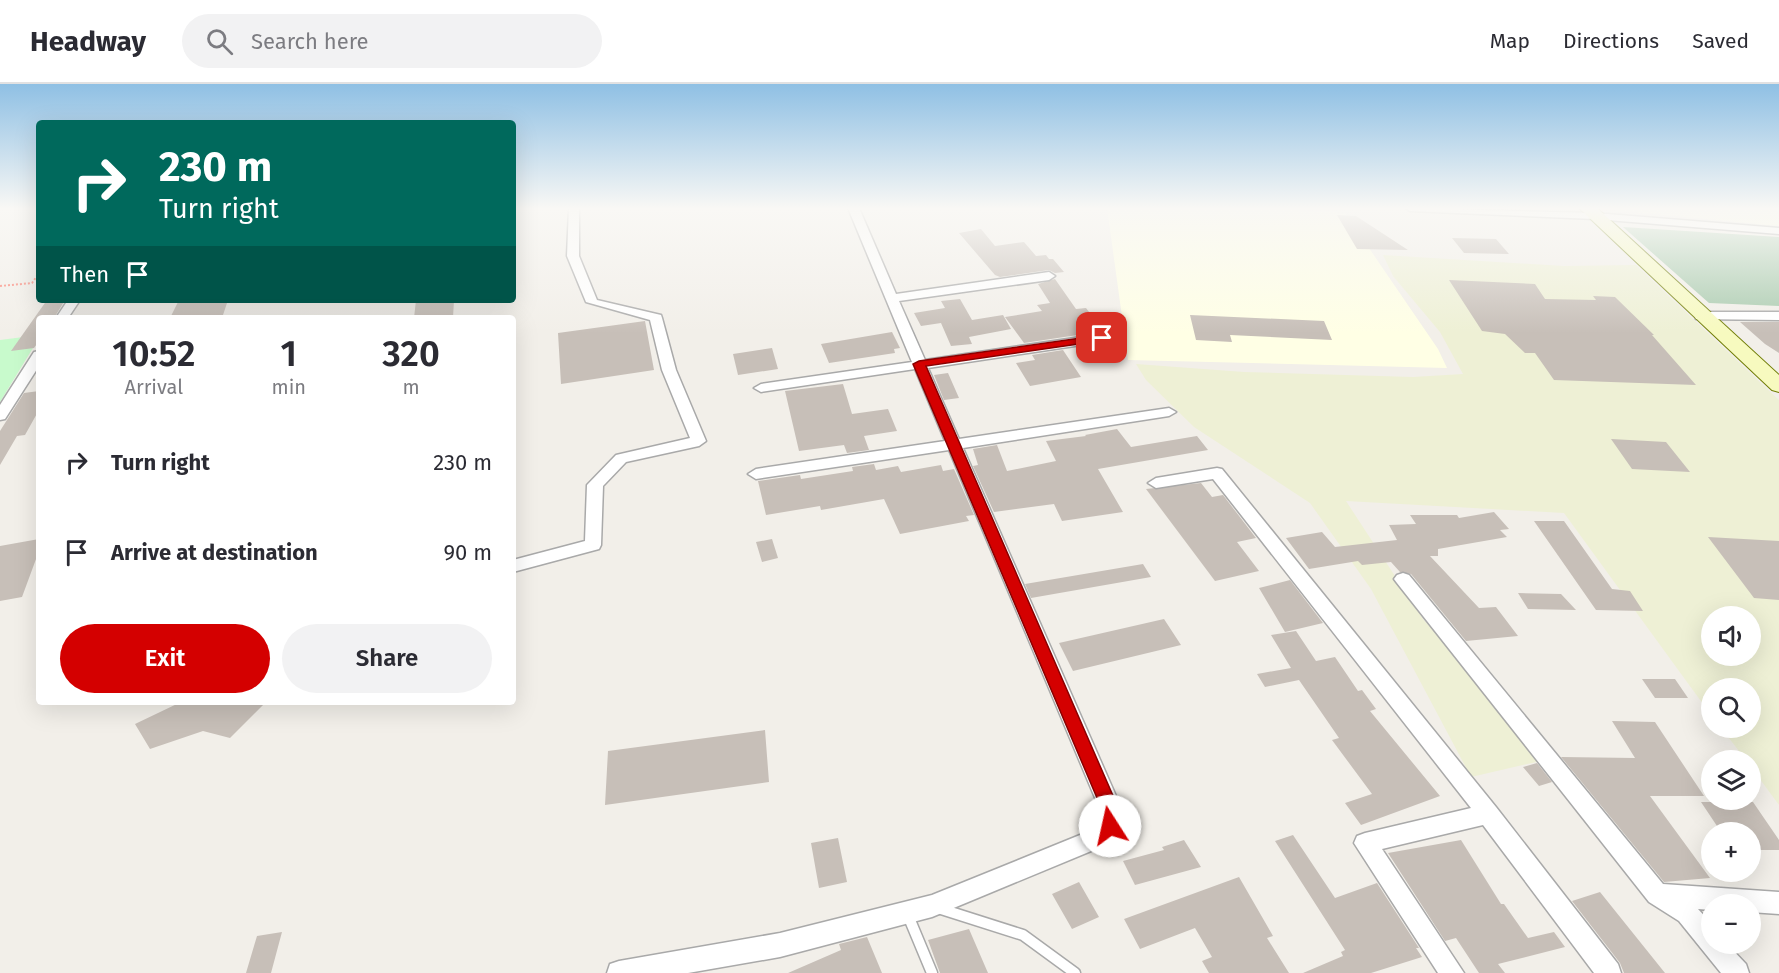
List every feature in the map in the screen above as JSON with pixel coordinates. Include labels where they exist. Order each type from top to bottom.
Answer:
[{"type":"street","points":[[516,565],[593,545],[595,485],[621,458],[699,441],[669,370],[656,318],[592,302],[573,256],[573,249]]},
{"type":"street","points":[[619,973],[780,945],[932,906],[1088,842],[1110,826],[1109,805],[871,249]]},
{"type":"street","points":[[1631,249],[1779,386]]},
{"type":"street","points":[[892,298],[1049,276]]},
{"type":"street","points":[[1701,316],[1779,316]]},
{"type":"street","points":[[761,388],[1102,338]]},
{"type":"street","points":[[0,416],[36,360]]},
{"type":"street","points":[[756,474],[1169,412]]},
{"type":"street","points":[[1156,483],[1217,473],[1488,814],[1609,973]]},
{"type":"street","points":[[1403,579],[1657,894],[1687,913],[1701,930]]},
{"type":"street","points":[[1452,973],[1365,843],[1488,814]]},
{"type":"street","points":[[1657,894],[1779,903]]},
{"type":"street","points":[[1721,954],[1737,973]]},
{"type":"lane","points":[[932,906],[1023,935],[1076,973]]},
{"type":"lane","points":[[907,913],[932,973]]},
{"type":"path","points":[[0,286],[32,283],[36,277]]},
{"type":"shaded area","points":[[1113,249],[1370,249],[1438,349],[1447,368],[1128,360]]},
{"type":"shaded area","points":[[1648,249],[1779,249],[1779,306],[1709,303]]},
{"type":"shaded area","points":[[1383,255],[1564,266],[1636,265],[1779,400],[1779,805],[1761,781],[1761,750],[1738,750],[1729,738],[1761,738],[1761,678],[1701,678],[1701,701],[1564,513],[1346,501],[1423,619],[1545,760],[1471,777],[1371,589],[1310,503],[1194,427],[1146,380],[1136,364],[1244,372],[1413,377],[1463,374],[1440,332],[1393,276]]},
{"type":"green space","points":[[36,335],[36,343],[0,402],[0,340]]},
{"type":"building","points":[[973,249],[1030,249],[1036,256],[1046,255],[1049,259],[1053,259],[1064,272],[1055,273],[1049,270],[1000,277],[995,275]]},
{"type":"building","points":[[1461,249],[1505,249],[1509,254],[1464,253]]},
{"type":"building","points":[[1055,279],[1076,309],[1086,308],[1102,329],[1089,331],[1091,333],[1024,343],[1005,317],[1042,311],[1037,305],[1050,303],[1038,284]]},
{"type":"building","points":[[1449,280],[1535,284],[1545,299],[1596,300],[1593,296],[1615,297],[1654,335],[1652,335],[1696,385],[1554,380],[1535,353],[1525,353],[1505,334],[1482,331]]},
{"type":"building","points":[[960,299],[972,320],[1003,315],[1011,329],[969,337],[972,344],[951,346],[941,323],[921,326],[914,313],[945,308],[941,301]]},
{"type":"building","points":[[45,303],[63,303],[56,315],[36,315]]},
{"type":"building","points":[[178,303],[227,303],[223,315],[172,315]]},
{"type":"building","points":[[416,303],[454,303],[453,315],[414,315]]},
{"type":"building","points":[[1190,315],[1324,321],[1332,340],[1230,335],[1232,342],[1196,340]]},
{"type":"building","points":[[36,316],[36,345],[34,348],[11,351]]},
{"type":"building","points":[[645,321],[654,370],[561,384],[558,333]]},
{"type":"building","points":[[1740,322],[1779,322],[1779,353],[1765,344]]},
{"type":"building","points":[[892,332],[900,348],[894,349],[895,353],[829,363],[821,344]]},
{"type":"building","points":[[772,348],[778,369],[738,375],[733,354]]},
{"type":"building","points":[[1063,350],[1081,377],[1030,386],[1016,363],[1035,360],[1032,355]]},
{"type":"building","points":[[948,373],[959,398],[944,400],[934,375]]},
{"type":"building","points":[[843,384],[852,414],[888,409],[897,431],[864,436],[869,450],[847,453],[844,445],[799,451],[785,391]]},
{"type":"building","points":[[36,391],[36,415],[25,435],[17,436],[0,465],[0,431],[24,393]]},
{"type":"building","points":[[1117,429],[1131,447],[1197,436],[1208,450],[1098,469],[1123,512],[1062,521],[1054,504],[994,512],[973,466],[978,465],[973,449],[997,445],[1007,471],[1056,461],[1046,441]]},
{"type":"building","points":[[1611,439],[1666,442],[1690,472],[1632,469]]},
{"type":"building","points":[[874,464],[876,470],[898,466],[901,472],[941,465],[943,471],[954,469],[974,515],[966,516],[969,521],[900,534],[884,499],[821,510],[820,506],[766,515],[758,481],[800,475],[801,479],[853,471],[852,467]]},
{"type":"building","points":[[1201,483],[1212,497],[1223,495],[1256,538],[1237,542],[1259,571],[1215,581],[1146,489]]},
{"type":"building","points":[[1494,512],[1509,529],[1500,530],[1507,537],[1438,549],[1438,556],[1430,556],[1479,608],[1496,607],[1518,636],[1466,641],[1411,574],[1400,572],[1391,562],[1362,565],[1358,561],[1309,569],[1286,538],[1322,532],[1335,547],[1397,540],[1389,525],[1416,524],[1410,515],[1457,515],[1459,518]]},
{"type":"building","points":[[1534,521],[1564,521],[1612,589],[1630,591],[1643,611],[1596,610]]},
{"type":"building","points":[[1708,537],[1779,541],[1779,600],[1754,598]]},
{"type":"building","points":[[772,539],[778,558],[762,562],[756,542]]},
{"type":"building","points":[[36,540],[36,559],[22,597],[0,601],[0,546]]},
{"type":"building","points":[[1143,564],[1151,577],[1031,598],[1025,584]]},
{"type":"building","points":[[1290,580],[1323,623],[1285,632],[1259,588]]},
{"type":"building","points":[[1518,593],[1561,594],[1576,610],[1528,609]]},
{"type":"building","points":[[1164,619],[1181,645],[1073,671],[1059,643]]},
{"type":"building","points":[[1296,631],[1316,661],[1335,657],[1358,691],[1362,690],[1376,709],[1370,711],[1440,796],[1361,825],[1345,803],[1372,794],[1332,740],[1339,738],[1299,680],[1265,687],[1257,674],[1291,668],[1271,635]]},
{"type":"building","points":[[1642,679],[1675,679],[1688,698],[1655,698]]},
{"type":"building","points":[[175,705],[263,705],[230,738],[203,731],[150,749],[135,724]]},
{"type":"building","points":[[1612,721],[1655,722],[1701,791],[1701,796],[1650,796],[1701,866],[1701,879],[1664,882],[1561,757],[1635,758]]},
{"type":"building","points":[[765,730],[769,782],[605,805],[608,751]]},
{"type":"building","points":[[1537,763],[1552,782],[1539,786],[1523,767]]},
{"type":"building","points":[[1706,810],[1758,810],[1779,840],[1779,850],[1761,850],[1761,822],[1714,822]]},
{"type":"building","points":[[1293,835],[1335,898],[1377,883],[1419,948],[1416,948],[1422,957],[1371,973],[1303,973],[1343,956],[1341,952],[1345,950],[1275,841]]},
{"type":"building","points":[[838,838],[847,882],[819,888],[811,843]]},
{"type":"building","points":[[1184,840],[1201,867],[1135,885],[1123,861],[1164,850],[1162,847]]},
{"type":"building","points":[[1461,840],[1501,904],[1504,904],[1528,938],[1554,932],[1565,947],[1498,964],[1505,973],[1479,973],[1456,938],[1445,941],[1388,853]]},
{"type":"building","points":[[1239,877],[1273,936],[1267,938],[1289,973],[1209,973],[1202,961],[1212,957],[1195,928],[1140,949],[1124,919]]},
{"type":"building","points":[[1079,882],[1099,917],[1072,929],[1052,894]]},
{"type":"building","points":[[1600,892],[1665,973],[1624,973],[1620,963],[1572,901]]},
{"type":"building","points":[[969,929],[988,973],[940,973],[928,940]]},
{"type":"building","points":[[282,932],[271,973],[246,973],[257,936]]},
{"type":"building","points":[[867,937],[882,973],[788,973],[841,950],[839,944]]},
{"type":"route","points":[[1102,338],[919,364],[1109,805],[1110,826]]}]
